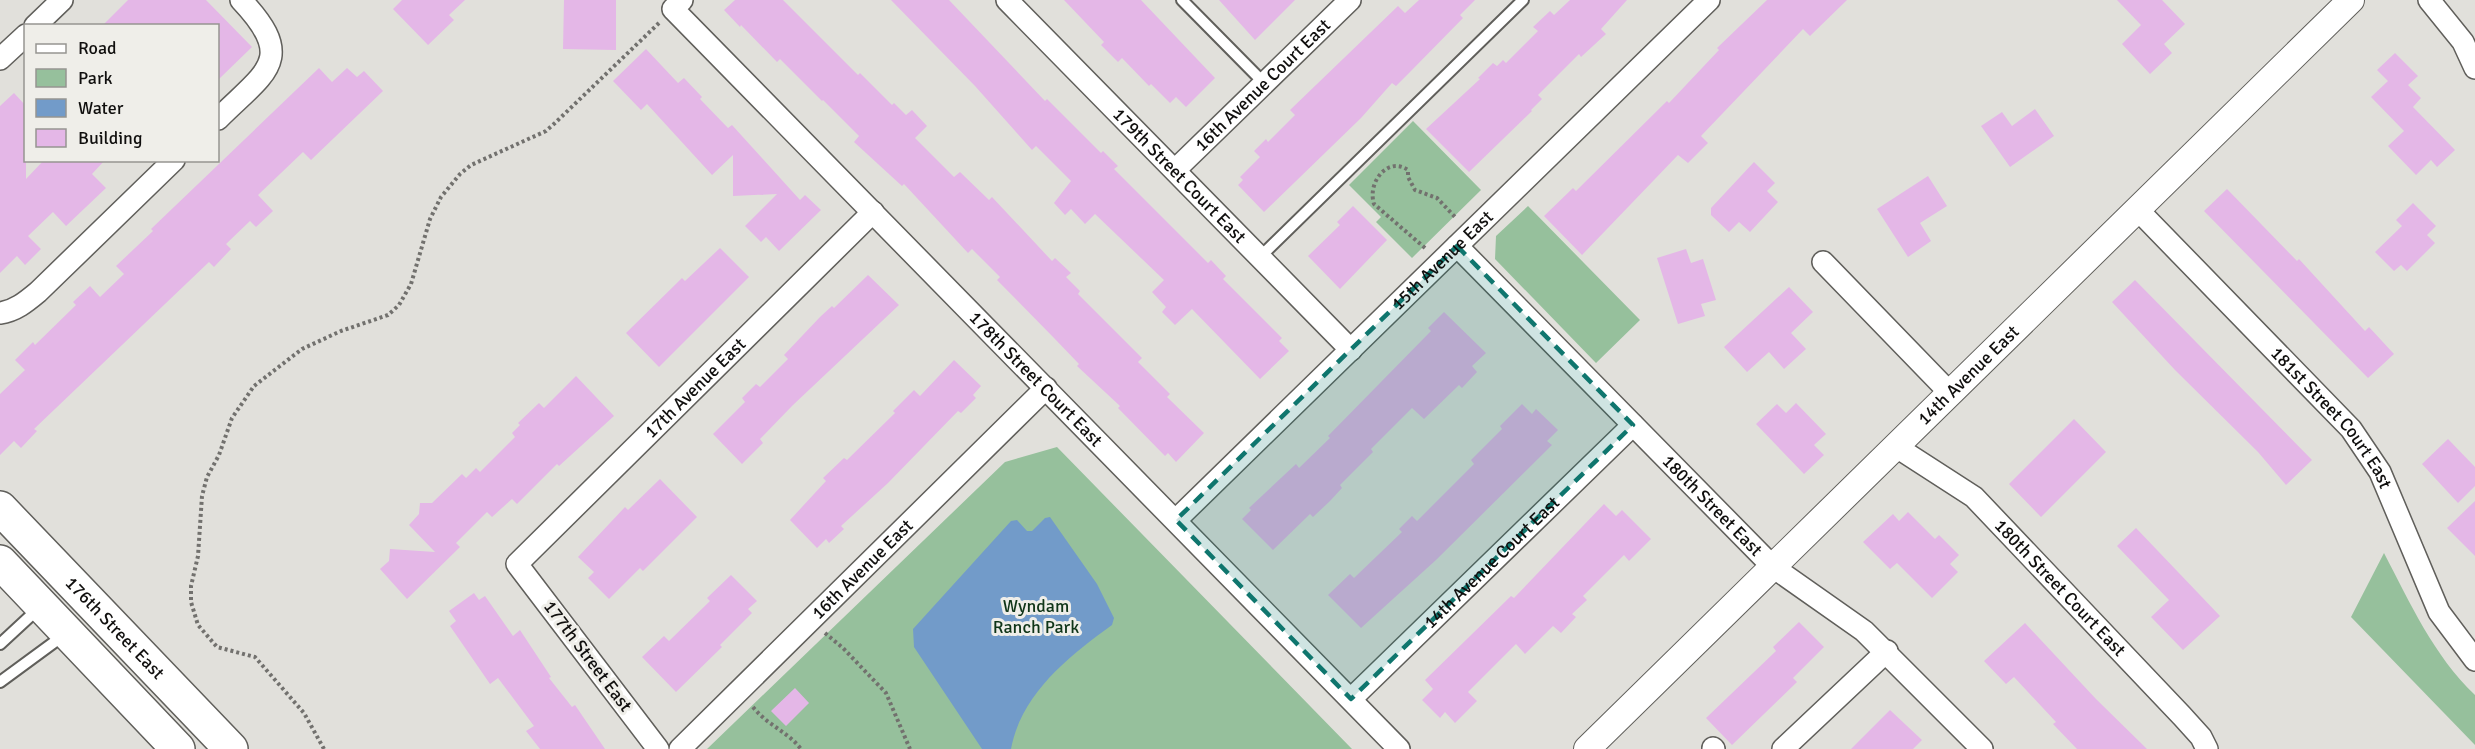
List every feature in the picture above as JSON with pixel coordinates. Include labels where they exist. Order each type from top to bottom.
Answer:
[{"type":"main road","name":"176th Street East","points":[[0,508],[231,749]]},
{"type":"main road","points":[[0,537],[36,570],[68,579]]},
{"type":"main road","name":"176th Street East","points":[[0,562],[178,749]]},
{"type":"street","points":[[37,24],[62,0]]},
{"type":"street","points":[[219,118],[270,66],[272,47],[261,21],[241,0]]},
{"type":"street","name":"179th Street Court East","points":[[1007,0],[1351,350]]},
{"type":"street","name":"16th Avenue Court East","points":[[1175,170],[1350,0]]},
{"type":"street","name":"14th Avenue East","points":[[1587,749],[2350,0]]},
{"type":"street","points":[[2429,0],[2463,42],[2475,68]]},
{"type":"street","name":"15th Avenue East","points":[[1176,520],[1704,2]]},
{"type":"street","name":"178th Street Court East","points":[[678,4],[873,212],[1399,749]]},
{"type":"street","points":[[0,59],[24,37]]},
{"type":"street","points":[[0,313],[8,313],[38,292],[172,162]]},
{"type":"street","name":"181st Street Court East","points":[[2138,209],[2351,429],[2380,472],[2439,612],[2475,660]]},
{"type":"street","name":"17th Avenue East","points":[[518,564],[873,212]]},
{"type":"street","name":"180th Street East","points":[[1457,246],[1773,567],[1864,631],[1887,651],[1982,749]]},
{"type":"street","points":[[1823,262],[1950,393]]},
{"type":"street","name":"16th Avenue East","points":[[680,749],[1046,388]]},
{"type":"street","name":"14th Avenue Court East","points":[[1351,699],[1633,425]]},
{"type":"street","name":"180th Street Court East","points":[[1895,446],[1974,497],[2182,716],[2201,737],[2207,749]]},
{"type":"street","name":"177th Street East","points":[[518,564],[657,749]]},
{"type":"street","points":[[1783,749],[1887,651]]},
{"type":"lane","points":[[1182,0],[1264,83]]},
{"type":"lane","points":[[1260,257],[1523,0]]},
{"type":"lane","points":[[0,644],[41,606]]},
{"type":"lane","points":[[0,682],[67,633]]},
{"type":"path","points":[[324,749],[304,713],[255,657],[217,647],[210,642],[198,625],[191,602],[198,556],[202,496],[232,418],[254,386],[302,349],[341,331],[388,315],[399,305],[411,285],[430,219],[451,183],[471,165],[536,135],[555,123],[678,4]]},
{"type":"path","points":[[1428,250],[1404,227],[1388,219],[1374,204],[1371,195],[1372,184],[1379,176],[1398,166],[1403,167],[1408,170],[1408,177],[1414,190],[1437,198],[1459,220]]},
{"type":"path","points":[[810,621],[843,648],[886,693],[910,749]]},
{"type":"path","points":[[740,690],[764,720],[786,732],[801,749]]},
{"type":"highlighted area","points":[[1457,246],[1633,425],[1351,699],[1176,520]]},
{"type":"green space","points":[[1413,121],[1481,190],[1412,258],[1376,222],[1381,217],[1349,185]]},
{"type":"green space","points":[[1528,206],[1640,320],[1596,363],[1495,259],[1496,236]]},
{"type":"green space","name":"Wyndam Ranch Park","points":[[1057,447],[1352,749],[707,749],[1005,462]]},
{"type":"green space","points":[[2384,553],[2413,610],[2435,646],[2460,680],[2475,695],[2475,745],[2351,617]]},
{"type":"water","points":[[1050,517],[1097,584],[1114,618],[1112,625],[1079,650],[1049,678],[1025,711],[1016,729],[1011,749],[982,749],[914,647],[913,629],[1011,521],[1017,520],[1027,531],[1032,531],[1045,518]]},
{"type":"building","points":[[128,0],[206,0],[252,47],[219,79],[219,24],[104,24]]},
{"type":"building","points":[[402,0],[465,0],[449,15],[454,20],[428,45],[393,9]]},
{"type":"building","points":[[564,0],[616,0],[616,50],[563,49]]},
{"type":"building","points":[[735,0],[783,0],[858,75],[860,73],[892,105],[894,103],[906,115],[912,110],[927,126],[915,138],[954,177],[960,172],[989,200],[992,197],[1052,261],[1055,258],[1071,273],[1066,277],[1080,291],[1078,294],[1142,358],[1138,362],[1170,394],[1167,397],[1204,433],[1176,462],[1168,453],[1165,456],[1118,408],[1120,406],[1077,366],[1079,364],[997,280],[1000,277],[972,249],[968,253],[904,184],[902,186],[854,142],[859,136],[823,100],[780,59],[777,62],[741,25],[740,27],[724,10]]},
{"type":"building","points":[[891,0],[949,0],[1045,101],[1047,99],[1101,153],[1103,151],[1118,166],[1114,169],[1208,263],[1211,260],[1226,276],[1223,279],[1282,338],[1279,341],[1289,351],[1260,379],[1192,309],[1175,325],[1162,312],[1166,307],[1152,292],[1164,280],[1095,214],[1085,224],[1071,209],[1065,215],[1054,203],[1071,181],[1036,146],[1032,150],[975,86]]},
{"type":"building","points":[[1064,0],[1141,0],[1215,78],[1186,107],[1176,97],[1170,103],[1151,84],[1149,86],[1122,58],[1118,62],[1101,45],[1104,42]]},
{"type":"building","points":[[1219,0],[1295,0],[1255,40]]},
{"type":"building","points":[[1419,0],[1475,0],[1460,15],[1463,18],[1411,71],[1396,86],[1392,83],[1361,118],[1264,212],[1238,185],[1243,180],[1240,177],[1260,157],[1254,151],[1266,139],[1268,142],[1295,115],[1290,110],[1398,6],[1405,13]]},
{"type":"building","points":[[1570,0],[1627,0],[1601,29],[1606,34],[1581,57],[1579,54],[1538,95],[1542,99],[1532,111],[1469,172],[1426,129],[1480,79],[1478,78],[1493,63],[1497,66],[1503,60],[1506,63],[1538,31],[1533,27],[1550,11],[1554,15]]},
{"type":"building","points":[[1767,0],[1847,0],[1810,36],[1803,29],[1701,136],[1708,143],[1688,163],[1678,155],[1582,255],[1544,216],[1573,188],[1576,191],[1667,101],[1669,103],[1719,50],[1717,48]]},
{"type":"building","points":[[2117,0],[2162,0],[2185,24],[2164,44],[2172,53],[2150,74],[2122,44],[2141,25]]},
{"type":"building","points":[[646,49],[678,83],[684,78],[702,97],[700,99],[728,128],[732,125],[800,200],[805,195],[821,210],[779,251],[766,237],[761,242],[745,226],[777,194],[733,196],[733,155],[712,175],[647,104],[641,110],[613,81]]},
{"type":"building","points":[[2395,53],[2418,76],[2408,85],[2421,98],[2413,107],[2455,150],[2437,167],[2431,160],[2416,175],[2388,146],[2404,131],[2371,97],[2388,81],[2377,70]]},
{"type":"building","points":[[319,68],[332,82],[347,68],[357,77],[364,71],[383,91],[311,160],[303,152],[258,195],[273,211],[256,227],[250,221],[226,244],[231,249],[214,267],[209,262],[34,429],[37,431],[21,448],[14,441],[0,455],[0,394],[25,370],[15,360],[33,342],[35,345],[76,305],[73,302],[90,286],[100,297],[124,274],[116,266],[153,231],[151,229]]},
{"type":"building","points":[[14,93],[24,104],[26,179],[42,162],[103,162],[92,174],[106,188],[66,226],[53,212],[28,236],[41,249],[25,265],[17,256],[0,273],[0,106]]},
{"type":"building","points":[[2035,109],[2054,136],[2010,167],[1981,126],[2002,112],[2012,126]]},
{"type":"building","points":[[1754,162],[1775,183],[1767,191],[1778,202],[1750,232],[1739,222],[1729,232],[1711,215],[1711,208]]},
{"type":"building","points":[[1928,176],[1947,206],[1920,223],[1931,241],[1908,257],[1877,209]]},
{"type":"building","points":[[2227,189],[2297,261],[2299,259],[2365,331],[2369,327],[2394,354],[2368,378],[2204,211]]},
{"type":"building","points":[[2413,203],[2436,226],[2427,235],[2435,243],[2407,271],[2401,265],[2394,271],[2375,252],[2402,226],[2396,220]]},
{"type":"building","points":[[1353,206],[1387,240],[1340,289],[1308,256],[1340,225],[1337,222]]},
{"type":"building","points":[[720,248],[749,277],[659,367],[626,333],[682,278],[685,281]]},
{"type":"building","points":[[1686,249],[1691,263],[1703,259],[1716,300],[1701,304],[1705,316],[1678,324],[1657,258]]},
{"type":"building","points":[[868,275],[899,305],[793,405],[760,439],[763,443],[742,464],[713,434],[745,402],[742,398],[756,384],[760,387],[788,359],[784,355],[820,317],[832,306],[834,308]]},
{"type":"building","points":[[2135,280],[2312,460],[2286,485],[2258,452],[2175,370],[2112,302]]},
{"type":"building","points":[[1789,287],[1813,312],[1791,333],[1806,349],[1784,369],[1769,352],[1747,372],[1724,347]]},
{"type":"building","points":[[1444,312],[1486,353],[1472,366],[1477,372],[1462,388],[1459,385],[1424,419],[1412,408],[1371,449],[1373,452],[1340,485],[1342,488],[1330,501],[1313,517],[1310,514],[1273,550],[1242,519],[1251,510],[1249,508],[1296,464],[1299,468],[1330,438],[1328,436],[1431,331],[1428,328]]},
{"type":"building","points":[[954,360],[981,386],[973,395],[976,398],[961,413],[958,411],[888,483],[841,526],[844,529],[829,543],[826,539],[817,548],[790,520],[826,481],[823,478],[844,458],[847,460],[895,413],[893,411],[914,390],[920,396]]},
{"type":"building","points":[[576,376],[614,416],[559,466],[557,464],[517,504],[512,499],[492,517],[487,512],[456,543],[460,547],[407,599],[380,569],[389,561],[390,549],[435,552],[409,525],[419,514],[420,503],[432,503],[462,474],[466,478],[476,468],[480,472],[515,437],[512,433],[520,425],[518,423],[539,403],[544,408]]},
{"type":"building","points":[[1796,403],[1826,434],[1814,445],[1824,455],[1804,474],[1756,424],[1777,404],[1786,413]]},
{"type":"building","points":[[1522,404],[1532,414],[1536,409],[1558,430],[1547,441],[1552,445],[1436,560],[1361,628],[1328,595],[1350,574],[1354,578],[1402,532],[1399,529],[1412,516],[1417,521],[1474,464],[1471,460],[1502,429],[1500,426]]},
{"type":"building","points":[[2074,419],[2106,452],[2041,517],[2009,484]]},
{"type":"building","points":[[2448,439],[2475,467],[2475,486],[2458,503],[2422,464]]},
{"type":"building","points":[[660,479],[697,517],[643,571],[640,568],[609,599],[588,578],[594,572],[578,557],[625,507],[628,510]]},
{"type":"building","points":[[2475,501],[2475,556],[2447,528]]},
{"type":"building","points":[[1604,504],[1616,516],[1622,510],[1651,539],[1629,561],[1624,555],[1583,596],[1587,600],[1572,614],[1576,617],[1561,633],[1553,626],[1525,654],[1516,644],[1468,692],[1477,701],[1455,723],[1445,712],[1440,718],[1422,700],[1433,689],[1425,680],[1511,596],[1514,598]]},
{"type":"building","points":[[1908,512],[1935,539],[1939,535],[1959,555],[1950,564],[1958,572],[1932,598],[1897,563],[1890,569],[1863,542],[1893,514],[1899,521]]},
{"type":"building","points":[[2136,528],[2220,616],[2183,650],[2151,617],[2169,600],[2117,546]]},
{"type":"building","points":[[731,575],[757,601],[748,609],[752,613],[720,645],[722,647],[676,692],[642,657],[664,636],[669,641],[710,601],[707,598]]},
{"type":"building","points":[[474,593],[479,600],[485,596],[513,636],[520,630],[551,677],[549,678],[572,707],[575,705],[605,749],[540,749],[526,731],[534,726],[498,678],[490,684],[450,626],[456,621],[449,611]]},
{"type":"building","points":[[1799,622],[1824,647],[1793,678],[1797,682],[1732,745],[1706,718],[1776,651],[1773,647]]},
{"type":"building","points":[[2025,623],[2096,699],[2147,749],[2077,749],[2053,724],[2056,722],[2014,677],[2006,684],[1984,661]]},
{"type":"building","points":[[795,688],[809,703],[786,726],[771,711]]},
{"type":"building","points":[[1890,710],[1922,740],[1913,749],[1851,749]]}]
